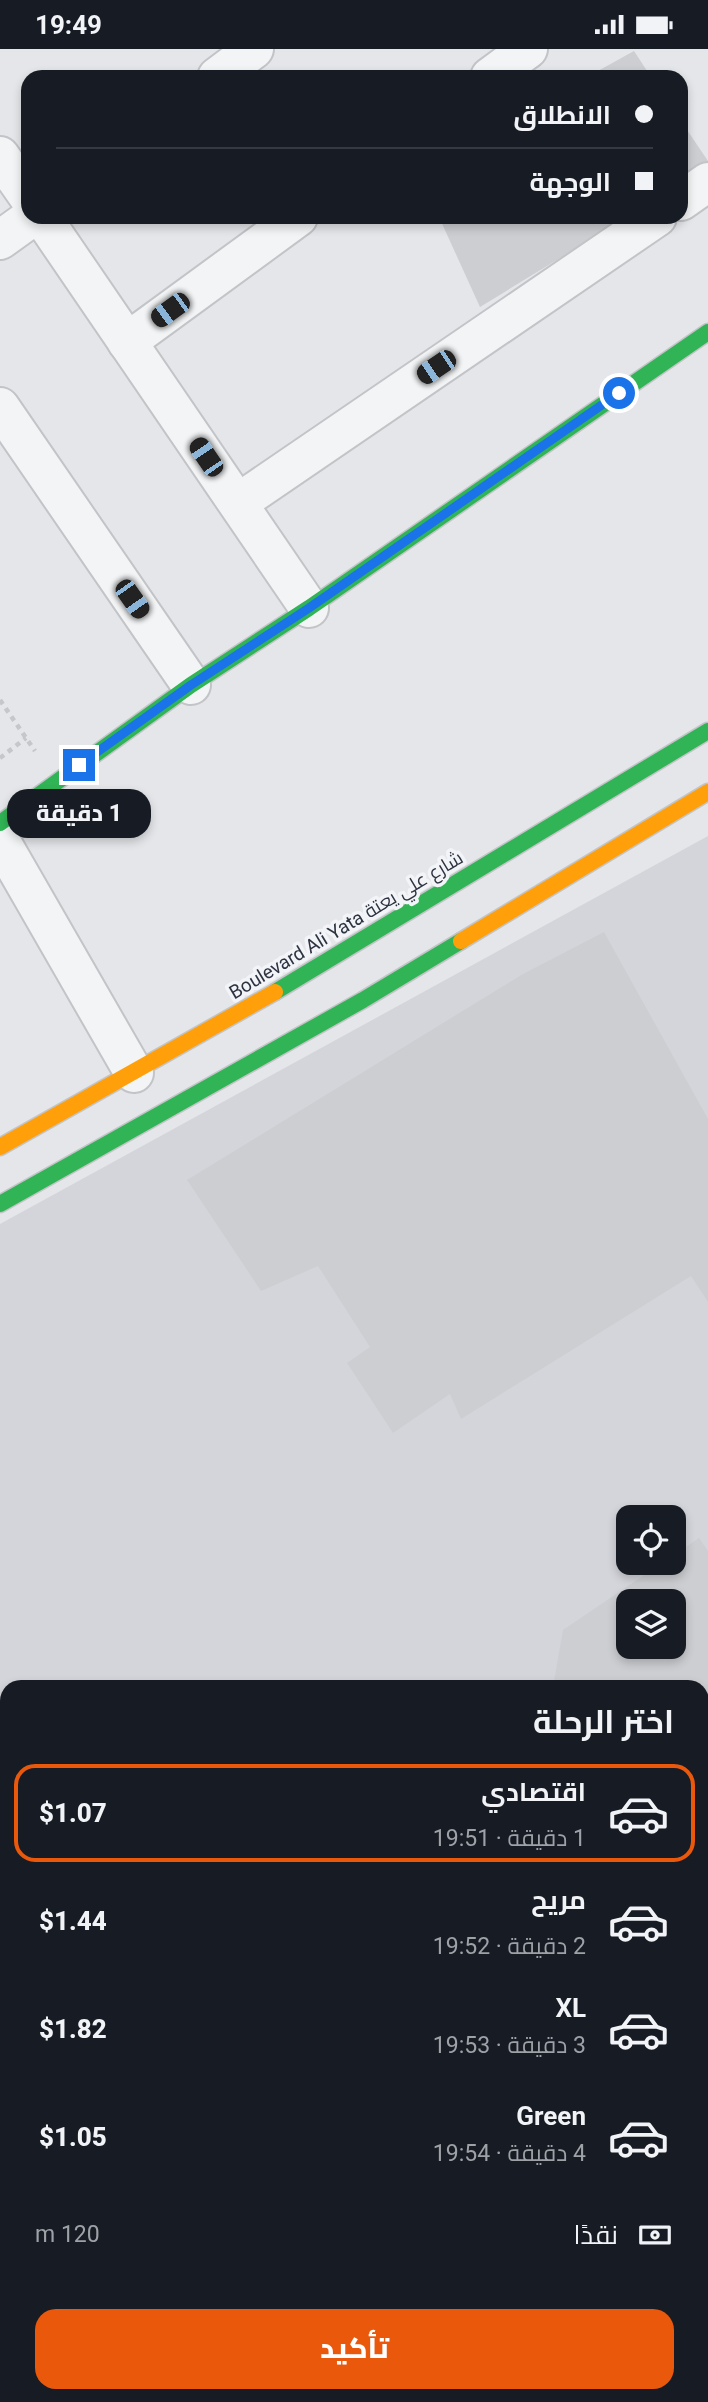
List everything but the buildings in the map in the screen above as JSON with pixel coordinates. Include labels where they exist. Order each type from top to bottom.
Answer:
[{"type":"street","points":[[226,70],[254,49]]},
{"type":"street","points":[[500,70],[528,49]]},
{"type":"street","points":[[0,156],[21,186]]},
{"type":"street","points":[[688,196],[708,182]]},
{"type":"street","points":[[0,240],[22,224]]},
{"type":"street","points":[[47,224],[309,608]]},
{"type":"street","points":[[127,342],[288,224]]},
{"type":"street","points":[[238,503],[647,224]]},
{"type":"street","points":[[0,823],[191,685],[309,608],[708,332]]},
{"type":"street","points":[[0,407],[191,685]]},
{"type":"street","name":"Boulevard Ali Yata شارع علي يعتة","points":[[0,1147],[339,955],[708,731]]},
{"type":"street","points":[[0,1204],[363,1000],[708,792]]},
{"type":"street","points":[[0,840],[134,1073]]},
{"type":"path","points":[[0,700],[57,782]]},
{"type":"path","points":[[0,758],[26,738]]},
{"type":"shaded area","points":[[708,836],[708,1680],[0,1680],[0,1224]]},
{"type":"traffic: fast","points":[[0,823],[191,685],[309,608],[708,332]]},
{"type":"traffic: fast","points":[[275,992],[708,731]]},
{"type":"traffic: fast","points":[[0,1204],[363,1000],[461,941]]},
{"type":"traffic: slow","points":[[461,941],[708,792]]},
{"type":"traffic: slow","points":[[0,1147],[275,992]]},
{"type":"route","points":[[79,765],[191,685],[309,608],[619,393]]}]
